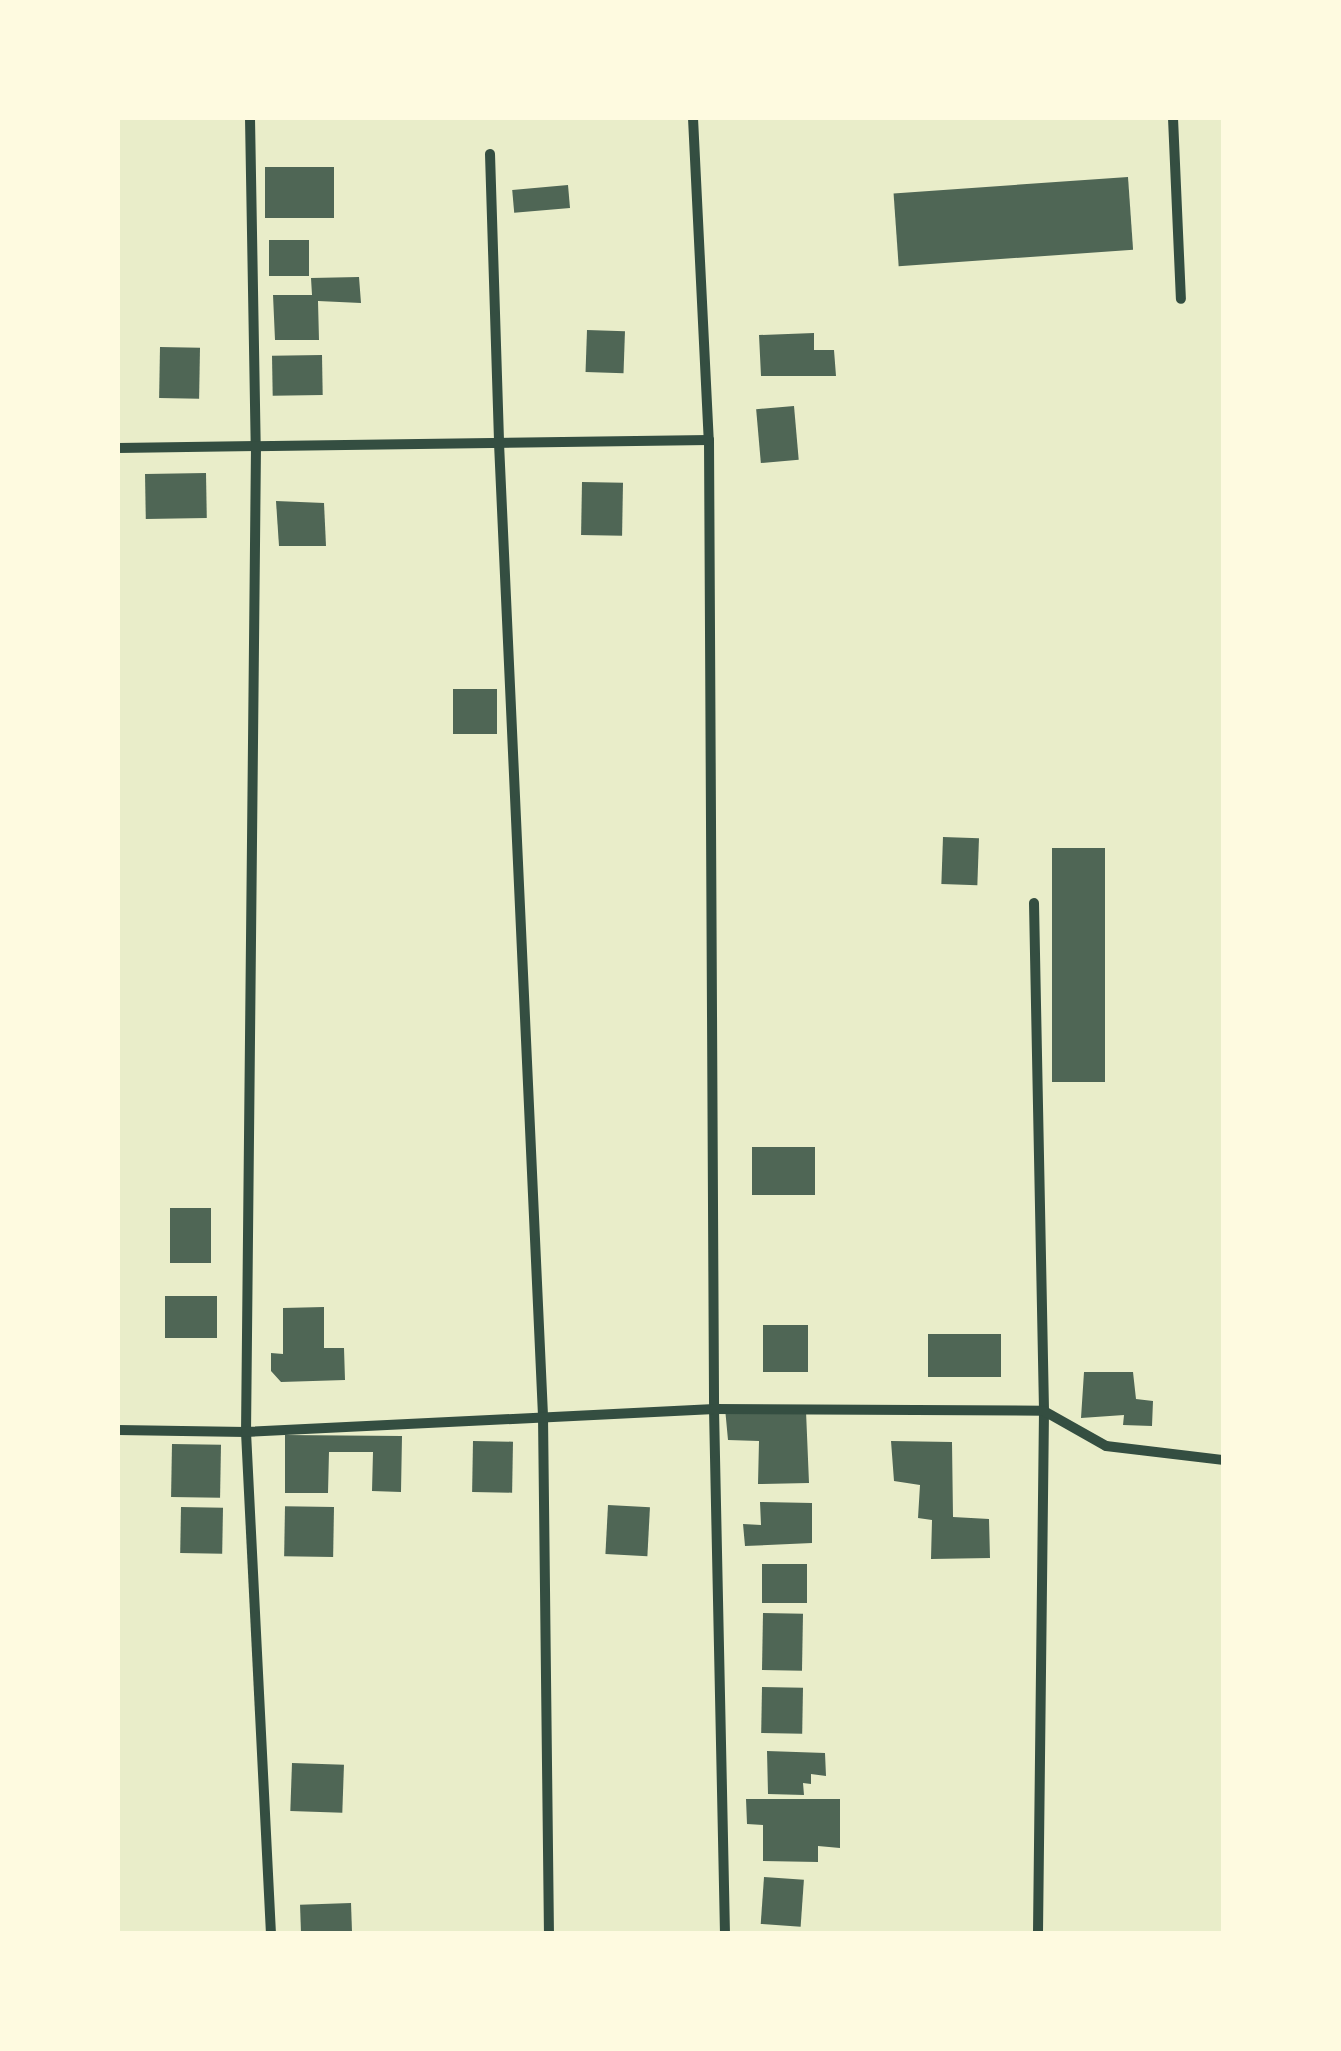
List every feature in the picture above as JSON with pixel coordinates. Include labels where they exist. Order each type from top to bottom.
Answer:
[{"type":"street","points":[[250,118],[256,446],[246,1432],[271,1934]]},
{"type":"street","points":[[693,118],[709,440],[714,1409],[725,1934]]},
{"type":"street","points":[[1173,118],[1181,299]]},
{"type":"street","points":[[490,154],[499,443],[543,1416],[550,1934]]},
{"type":"street","points":[[118,448],[709,440]]},
{"type":"street","points":[[1034,903],[1044,1411],[1038,1934]]},
{"type":"street","points":[[118,1430],[246,1432],[714,1409],[1044,1411],[1106,1446],[1224,1460]]},
{"type":"building","points":[[265,167],[334,167],[334,218],[265,218]]},
{"type":"building","points":[[1128,177],[1133,250],[899,266],[894,193]]},
{"type":"building","points":[[568,185],[570,208],[514,213],[512,190]]},
{"type":"building","points":[[269,240],[309,240],[309,276],[269,276]]},
{"type":"building","points":[[359,277],[361,303],[318,301],[319,340],[275,340],[273,295],[312,295],[311,278]]},
{"type":"building","points":[[587,330],[625,331],[624,373],[586,372]]},
{"type":"building","points":[[814,333],[814,350],[834,350],[836,376],[761,376],[759,335]]},
{"type":"building","points":[[160,347],[200,348],[199,399],[159,398]]},
{"type":"building","points":[[322,355],[323,395],[273,396],[272,356]]},
{"type":"building","points":[[794,406],[799,460],[761,463],[756,409]]},
{"type":"building","points":[[206,473],[207,518],[146,519],[145,474]]},
{"type":"building","points":[[582,482],[623,483],[622,536],[581,535]]},
{"type":"building","points":[[276,501],[324,503],[326,546],[279,546]]},
{"type":"building","points":[[453,689],[497,689],[497,734],[453,734]]},
{"type":"building","points":[[943,837],[979,838],[977,885],[941,884]]},
{"type":"building","points":[[1052,848],[1105,848],[1105,1082],[1052,1082]]},
{"type":"building","points":[[752,1147],[815,1147],[815,1195],[752,1195]]},
{"type":"building","points":[[170,1208],[211,1208],[211,1263],[170,1263]]},
{"type":"building","points":[[165,1296],[217,1296],[217,1338],[165,1338]]},
{"type":"building","points":[[324,1307],[324,1348],[344,1348],[345,1380],[281,1382],[271,1371],[271,1353],[283,1354],[283,1308]]},
{"type":"building","points":[[763,1325],[808,1325],[808,1372],[763,1372]]},
{"type":"building","points":[[928,1334],[1001,1334],[1001,1377],[928,1377]]},
{"type":"building","points":[[1084,1372],[1133,1372],[1136,1399],[1153,1401],[1152,1426],[1123,1425],[1124,1415],[1081,1418]]},
{"type":"building","points":[[725,1408],[806,1411],[809,1483],[758,1484],[759,1441],[728,1440]]},
{"type":"building","points":[[285,1435],[402,1436],[401,1492],[372,1491],[373,1452],[329,1452],[328,1493],[285,1493]]},
{"type":"building","points":[[473,1441],[513,1442],[512,1493],[472,1492]]},
{"type":"building","points":[[891,1441],[952,1442],[953,1517],[989,1519],[990,1558],[931,1559],[932,1520],[918,1518],[920,1485],[894,1481]]},
{"type":"building","points":[[172,1444],[221,1445],[220,1498],[171,1497]]},
{"type":"building","points":[[760,1502],[812,1503],[812,1543],[745,1546],[743,1524],[761,1525]]},
{"type":"building","points":[[608,1505],[650,1507],[647,1556],[605,1554]]},
{"type":"building","points":[[285,1506],[334,1507],[333,1557],[284,1556]]},
{"type":"building","points":[[181,1507],[223,1508],[222,1554],[180,1553]]},
{"type":"building","points":[[762,1564],[807,1564],[807,1603],[762,1603]]},
{"type":"building","points":[[763,1613],[803,1614],[802,1671],[762,1670]]},
{"type":"building","points":[[762,1687],[803,1688],[802,1734],[761,1733]]},
{"type":"building","points":[[767,1751],[825,1753],[826,1776],[811,1774],[811,1784],[803,1783],[804,1795],[768,1794]]},
{"type":"building","points":[[292,1763],[344,1765],[342,1813],[290,1811]]},
{"type":"building","points":[[746,1799],[840,1799],[840,1848],[818,1846],[818,1862],[763,1861],[763,1825],[747,1824]]},
{"type":"building","points":[[764,1877],[804,1880],[801,1927],[761,1924]]},
{"type":"building","points":[[351,1903],[352,1934],[301,1934],[300,1905]]}]
